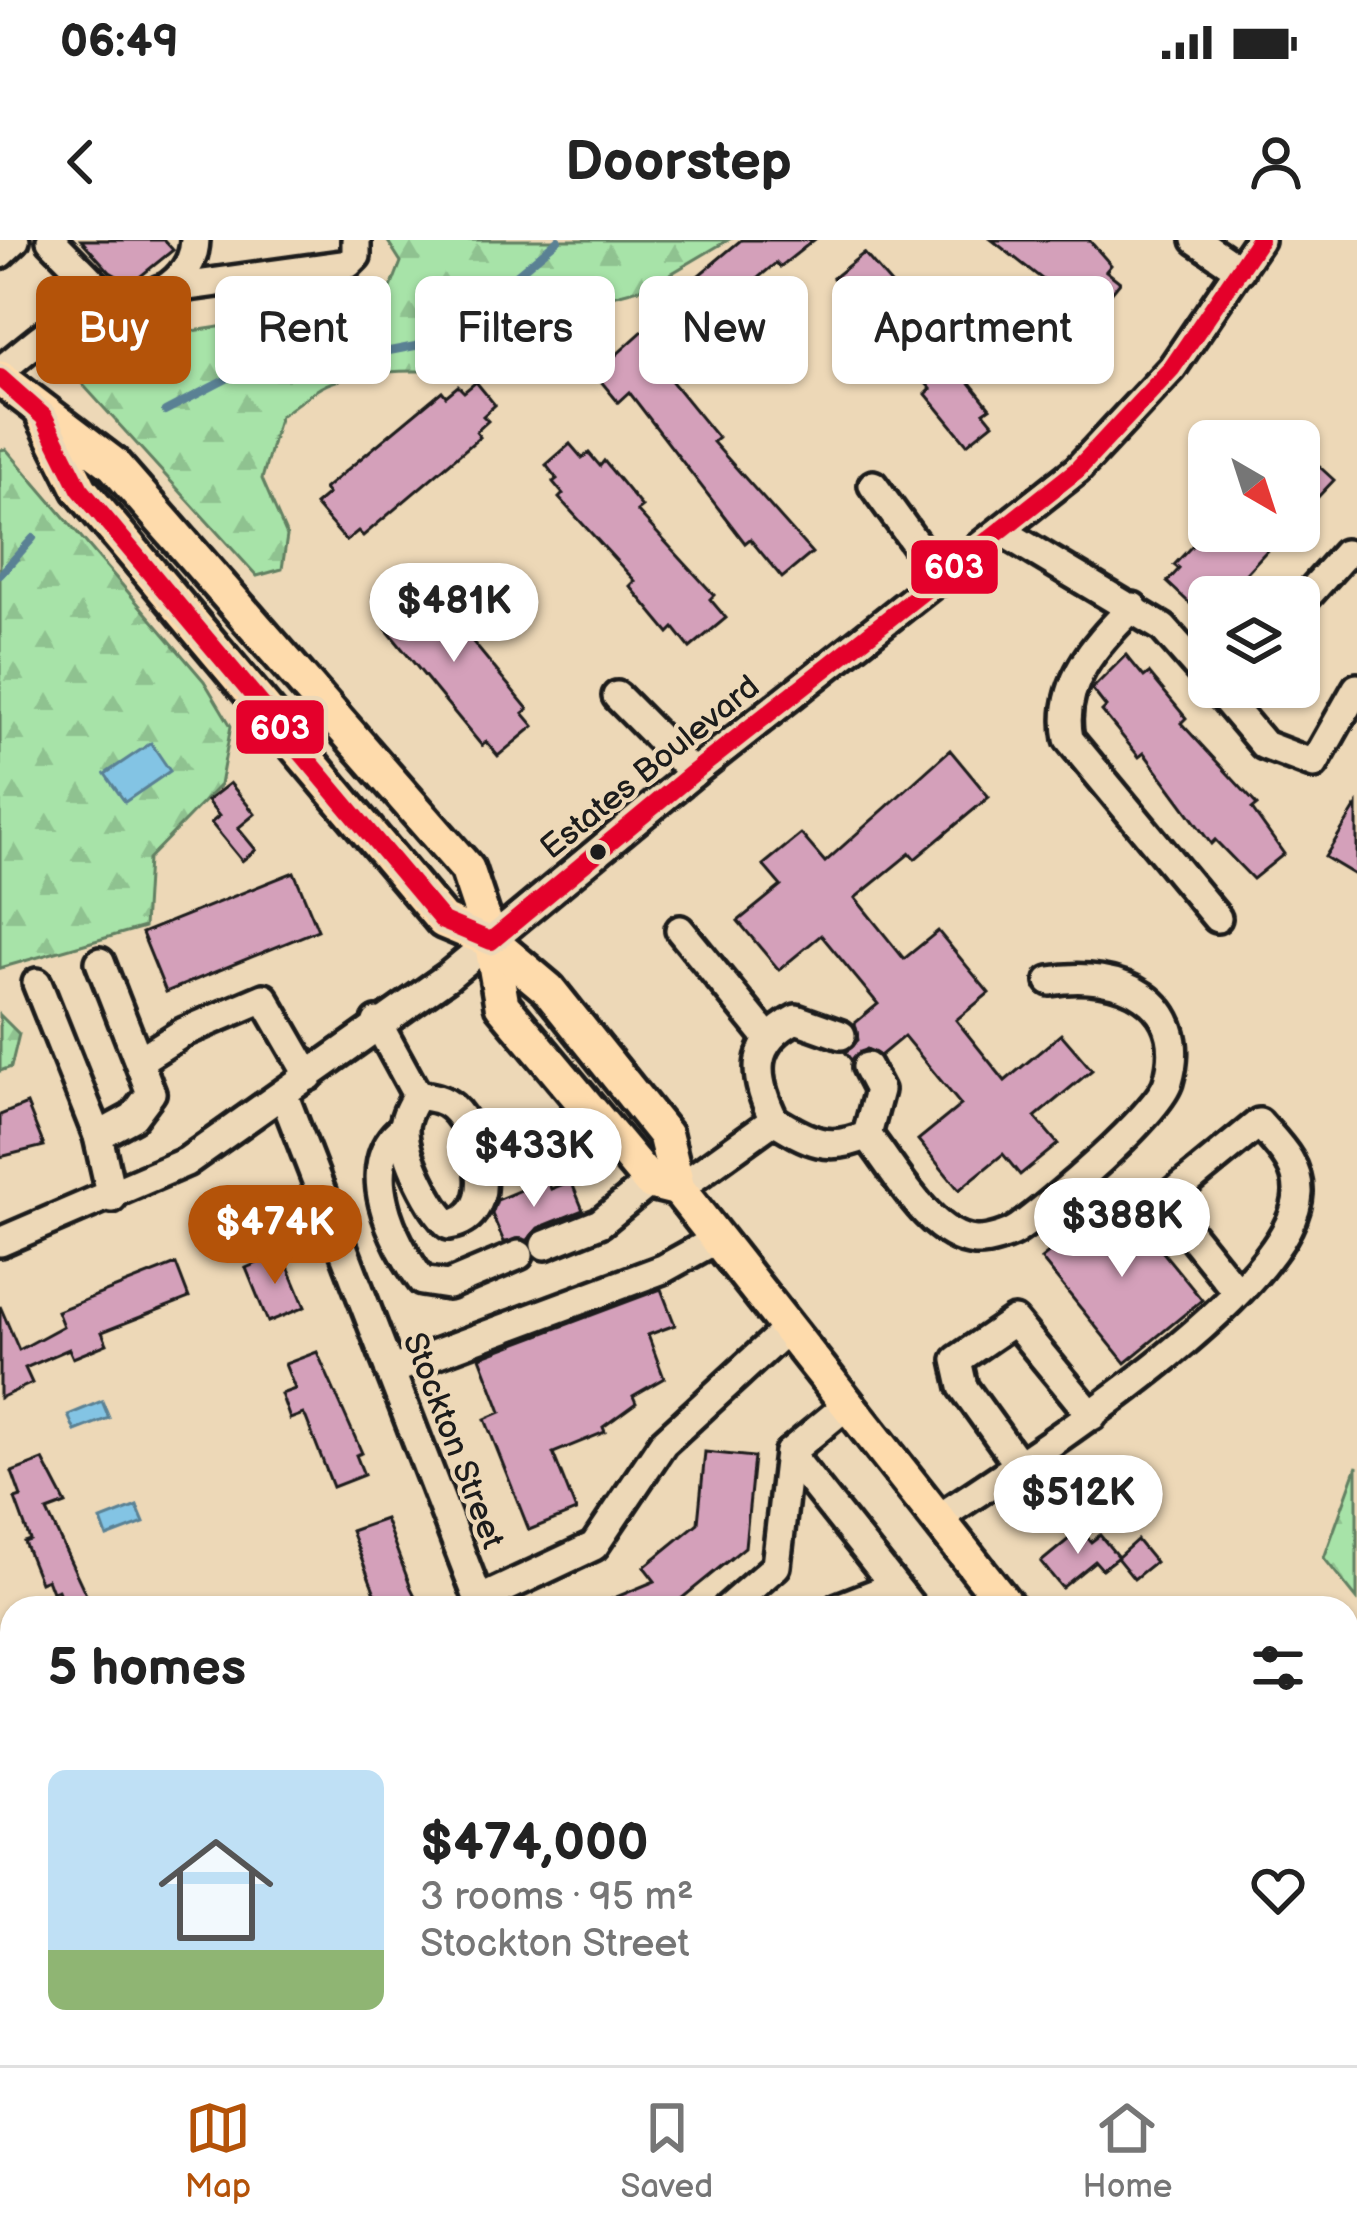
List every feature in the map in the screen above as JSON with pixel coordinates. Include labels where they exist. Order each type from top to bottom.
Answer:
[{"type":"main road","points":[[0,375],[44,417],[113,464],[467,869],[491,941],[502,1004],[717,1239],[998,1596]]},
{"type":"main road","points":[[44,417],[80,489],[198,636],[443,921],[491,941]]},
{"type":"street","points":[[0,254],[15,240]]},
{"type":"street","points":[[51,240],[86,276]]},
{"type":"street","points":[[179,276],[195,240]]},
{"type":"street","points":[[1196,240],[1240,270]]},
{"type":"street","name":"Estates Boulevard","points":[[0,1242],[112,1198],[186,1162],[284,1096],[491,941],[693,773],[1003,532],[1126,421],[1172,368],[1259,240]]},
{"type":"street","points":[[191,284],[352,252]]},
{"type":"street","points":[[0,375],[36,344]]},
{"type":"street","points":[[873,485],[943,580]]},
{"type":"street","points":[[1003,532],[1133,607],[1188,656]]},
{"type":"street","points":[[1320,582],[1346,554]]},
{"type":"street","points":[[1133,607],[1082,660],[1066,723],[1069,739],[1217,918]]},
{"type":"street","points":[[1234,708],[1264,745],[1314,764],[1357,688]]},
{"type":"street","points":[[616,696],[693,773]]},
{"type":"street","points":[[680,930],[768,1038]]},
{"type":"street","points":[[98,1136],[146,1106],[151,1093],[100,962]]},
{"type":"street","points":[[867,1135],[943,1230],[977,1241],[1016,1231],[1150,1113],[1168,1082],[1171,1048],[1161,1016],[1142,992],[1112,978],[1050,981]]},
{"type":"street","points":[[38,983],[98,1136],[112,1198]]},
{"type":"street","points":[[140,1060],[184,1032],[264,998],[309,1076]]},
{"type":"street","points":[[841,1034],[796,1019],[768,1038],[760,1054],[761,1093],[774,1120],[813,1144],[842,1146],[867,1135]]},
{"type":"street","points":[[377,1022],[417,1095]]},
{"type":"street","points":[[867,1066],[879,1090],[867,1135]]},
{"type":"street","points":[[417,1095],[378,1168],[382,1197],[408,1263],[422,1281],[448,1285],[600,1222],[774,1120]]},
{"type":"street","points":[[403,1128],[439,1216],[449,1225],[463,1222],[478,1205],[483,1177],[457,1112],[436,1098],[417,1095]]},
{"type":"street","name":"Stockton Street","points":[[284,1096],[477,1596]]},
{"type":"street","points":[[936,1520],[1092,1416],[1237,1292],[1288,1231],[1298,1196],[1296,1168],[1259,1123],[1164,1201],[1237,1292]]},
{"type":"street","points":[[390,1371],[663,1270],[717,1239]]},
{"type":"street","points":[[1019,1465],[963,1387],[957,1360],[1014,1321],[1092,1416]]},
{"type":"street","points":[[496,1596],[594,1546],[663,1443],[788,1328]]},
{"type":"street","points":[[742,1596],[776,1566],[789,1453],[847,1405]]},
{"type":"street","points":[[789,1453],[902,1596]]},
{"type":"green space","points":[[387,240],[728,240],[667,276],[639,276],[639,289],[615,295],[615,276],[415,276],[415,371],[391,372],[391,288],[401,262]]},
{"type":"green space","points":[[215,327],[215,384],[329,384],[280,416],[262,479],[287,536],[282,569],[257,576],[82,384],[191,384],[191,332]]},
{"type":"green space","points":[[6,449],[204,681],[231,726],[220,785],[148,859],[144,927],[0,968],[0,450]]},
{"type":"green space","points":[[0,1015],[19,1034],[11,1067],[0,1071]]},
{"type":"green space","points":[[1357,1466],[1357,1596],[1324,1558]]},
{"type":"water","points":[[151,743],[170,771],[125,802],[105,774]]},
{"type":"water","points":[[102,1401],[109,1418],[75,1431],[68,1415]]},
{"type":"water","points":[[137,1506],[144,1523],[107,1537],[101,1520]]},
{"type":"building","points":[[81,240],[164,240],[173,250],[141,276],[110,272]]},
{"type":"building","points":[[741,240],[814,240],[760,276],[698,276]]},
{"type":"building","points":[[992,240],[1089,240],[1111,265],[1106,271],[1112,276],[1038,276]]},
{"type":"building","points":[[864,253],[884,276],[835,276]]},
{"type":"building","points":[[639,334],[639,384],[674,384],[718,438],[713,442],[812,553],[782,578],[750,539],[745,543],[629,392],[618,402],[603,384],[615,384],[615,356]]},
{"type":"building","points":[[478,384],[495,405],[483,416],[488,421],[476,432],[480,437],[363,536],[358,531],[346,541],[315,505],[328,494],[324,489],[442,391],[446,396],[458,386],[464,392]]},
{"type":"building","points":[[927,384],[971,384],[990,408],[984,412],[993,423],[967,444],[926,394],[931,389]]},
{"type":"building","points":[[570,444],[582,458],[589,453],[600,466],[604,461],[642,507],[637,511],[714,595],[710,599],[726,618],[690,648],[674,628],[669,633],[630,586],[635,581],[559,498],[563,494],[546,465]]},
{"type":"building","points":[[1320,467],[1334,480],[1320,495]]},
{"type":"building","points":[[1188,550],[1266,552],[1243,576],[1188,576],[1188,602],[1167,582],[1179,569],[1174,565]]},
{"type":"building","points":[[399,575],[410,589],[416,584],[425,595],[431,591],[528,709],[523,713],[534,726],[498,756],[486,742],[482,746],[386,629],[390,626],[380,614],[384,610],[373,597]]},
{"type":"building","points":[[1126,655],[1144,677],[1149,673],[1186,718],[1181,723],[1257,805],[1252,809],[1284,854],[1253,879],[1215,840],[1211,844],[1144,753],[1139,757],[1102,711],[1106,707],[1092,689]]},
{"type":"building","points":[[950,750],[989,797],[915,859],[910,853],[855,898],[904,959],[938,931],[989,993],[956,1020],[1005,1081],[1061,1034],[1092,1070],[1035,1117],[1058,1144],[1020,1175],[1003,1154],[959,1190],[918,1140],[961,1105],[904,1036],[880,1056],[867,1049],[851,1060],[845,1052],[858,1040],[855,1023],[878,1004],[821,935],[779,970],[738,921],[781,886],[763,865],[801,834],[825,862]]},
{"type":"building","points":[[230,783],[255,814],[238,828],[256,850],[242,861],[211,823],[219,816],[207,801]]},
{"type":"building","points":[[1357,805],[1357,876],[1325,857]]},
{"type":"building","points":[[294,872],[318,930],[166,992],[142,933]]},
{"type":"building","points":[[27,1104],[44,1146],[0,1157],[0,1115]]},
{"type":"building","points":[[547,1179],[551,1189],[571,1181],[583,1210],[538,1228],[528,1240],[504,1242],[492,1214],[497,1200]]},
{"type":"building","points":[[1118,1197],[1202,1300],[1125,1363],[1041,1259]]},
{"type":"building","points":[[282,1252],[305,1307],[268,1322],[246,1268]]},
{"type":"building","points":[[176,1264],[189,1298],[102,1332],[107,1344],[73,1358],[69,1349],[25,1368],[32,1383],[0,1398],[0,1306],[19,1350],[63,1326],[57,1311]]},
{"type":"building","points":[[661,1289],[675,1325],[648,1335],[664,1378],[633,1396],[636,1403],[603,1427],[605,1432],[553,1453],[576,1511],[529,1530],[485,1419],[501,1412],[480,1357]]},
{"type":"building","points":[[317,1352],[362,1453],[356,1455],[364,1475],[333,1487],[306,1418],[303,1414],[290,1419],[281,1394],[295,1389],[285,1364]]},
{"type":"building","points":[[705,1452],[754,1457],[745,1547],[685,1596],[619,1596],[655,1581],[644,1567],[698,1523]]},
{"type":"building","points":[[43,1460],[66,1504],[47,1511],[87,1596],[60,1596],[58,1590],[52,1592],[47,1579],[40,1582],[24,1542],[30,1540],[15,1499],[21,1497],[12,1472]]},
{"type":"building","points":[[385,1519],[415,1596],[376,1596],[351,1531]]},
{"type":"building","points":[[1081,1529],[1091,1542],[1100,1535],[1118,1557],[1102,1569],[1095,1561],[1062,1588],[1041,1562]]},
{"type":"building","points":[[1137,1540],[1155,1562],[1134,1579],[1117,1558]]},
{"type":"waterway","points":[[165,411],[275,354],[379,353],[436,342],[558,240]]},
{"type":"waterway","points":[[0,575],[33,538]]},
{"type":"transit line","name":"603","points":[[0,378],[44,417],[80,489],[443,921],[491,941],[693,773],[1077,470],[1172,368],[1259,240]]}]
